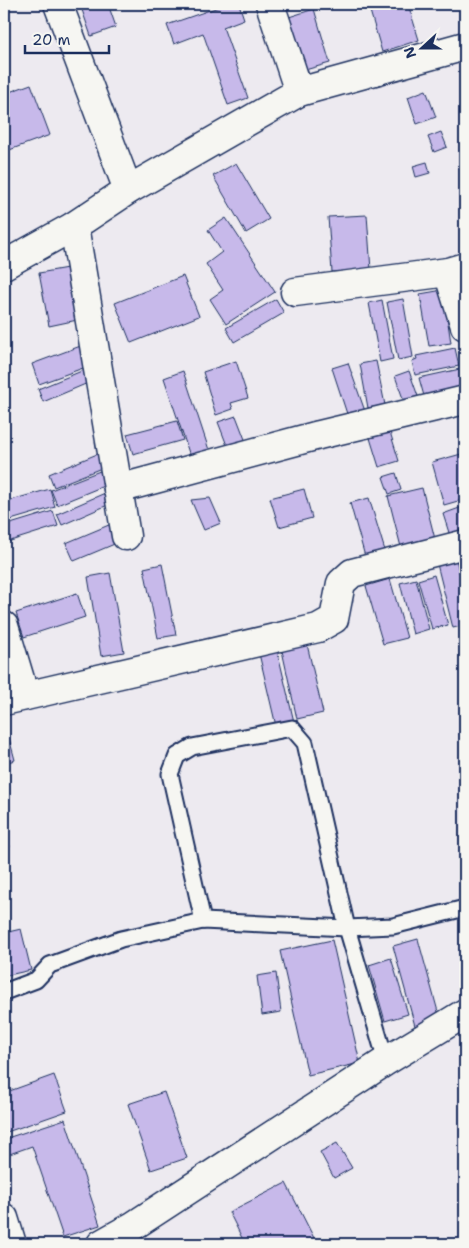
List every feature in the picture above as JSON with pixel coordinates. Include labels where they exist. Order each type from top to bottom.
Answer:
[{"type":"street","points":[[58,4],[128,190]]},
{"type":"street","points":[[270,4],[299,92]]},
{"type":"street","points":[[4,265],[74,226],[128,190],[299,92],[465,46]]},
{"type":"street","points":[[74,226],[126,536]]},
{"type":"street","points":[[295,292],[457,269],[465,326]]},
{"type":"street","points":[[118,489],[319,435],[465,400]]},
{"type":"street","points":[[4,626],[14,698],[318,628],[334,619],[340,583],[352,573],[465,544]]},
{"type":"street","points":[[101,1244],[139,1235],[386,1061],[465,1012]]},
{"type":"street","points":[[4,1218],[12,1244]]},
{"type":"lane","points":[[203,921],[170,774],[177,756],[192,747],[292,728],[305,743],[347,928],[386,1061]]},
{"type":"lane","points":[[4,992],[36,980],[50,965],[121,939],[203,921],[347,928],[393,926],[465,908]]},
{"type":"building","points":[[80,4],[108,4],[116,27],[91,36]]},
{"type":"building","points":[[227,4],[239,4],[244,19],[223,27],[248,98],[228,105],[203,33],[174,44],[167,25]]},
{"type":"building","points":[[368,4],[408,4],[419,40],[382,52]]},
{"type":"building","points":[[314,9],[330,63],[305,70],[289,17]]},
{"type":"building","points":[[31,84],[50,135],[4,152],[4,94]]},
{"type":"building","points":[[426,90],[436,117],[417,124],[408,97]]},
{"type":"building","points":[[441,132],[447,147],[434,152],[428,137]]},
{"type":"building","points":[[427,162],[430,173],[416,177],[413,166]]},
{"type":"building","points":[[236,163],[269,219],[246,233],[213,176]]},
{"type":"building","points":[[367,215],[371,270],[332,272],[328,217]]},
{"type":"building","points":[[226,218],[275,292],[226,324],[210,299],[223,290],[206,264],[222,252],[208,230]]},
{"type":"building","points":[[73,267],[82,319],[49,326],[39,273]]},
{"type":"building","points":[[183,276],[199,316],[131,343],[115,303]]},
{"type":"building","points":[[443,290],[451,343],[429,346],[420,294]]},
{"type":"building","points":[[276,299],[284,313],[234,342],[226,328]]},
{"type":"building","points":[[403,299],[413,357],[398,360],[387,302]]},
{"type":"building","points":[[382,300],[393,359],[380,362],[369,303]]},
{"type":"building","points":[[86,344],[94,364],[39,384],[32,364]]},
{"type":"building","points":[[455,348],[459,366],[415,375],[412,361],[417,359],[416,356]]},
{"type":"building","points":[[236,361],[248,398],[231,403],[233,409],[216,415],[203,372]]},
{"type":"building","points":[[376,361],[385,405],[368,408],[360,364]]},
{"type":"building","points":[[348,363],[366,414],[349,420],[332,368]]},
{"type":"building","points":[[89,368],[95,380],[43,402],[38,389]]},
{"type":"building","points":[[460,369],[465,387],[424,396],[419,378]]},
{"type":"building","points":[[183,371],[209,450],[190,456],[164,378]]},
{"type":"building","points":[[409,371],[420,402],[406,407],[395,376]]},
{"type":"building","points":[[236,416],[246,442],[228,448],[218,422]]},
{"type":"building","points":[[177,421],[183,440],[133,454],[127,434]]},
{"type":"building","points":[[390,432],[399,461],[379,467],[370,438]]},
{"type":"building","points":[[102,452],[104,467],[54,487],[49,474]]},
{"type":"building","points":[[465,453],[465,499],[444,505],[432,462]]},
{"type":"building","points":[[100,471],[106,485],[57,505],[51,490]]},
{"type":"building","points":[[396,473],[401,490],[389,494],[383,477]]},
{"type":"building","points":[[422,488],[436,543],[402,551],[388,496]]},
{"type":"building","points":[[50,489],[55,507],[4,522],[4,502]]},
{"type":"building","points":[[304,489],[312,518],[279,527],[270,498]]},
{"type":"building","points":[[105,493],[110,504],[62,525],[57,514]]},
{"type":"building","points":[[210,498],[221,523],[204,530],[191,500]]},
{"type":"building","points":[[369,498],[386,554],[366,560],[350,503]]},
{"type":"building","points":[[465,506],[465,538],[452,542],[443,514]]},
{"type":"building","points":[[53,511],[58,526],[4,543],[4,526]]},
{"type":"building","points":[[116,522],[124,540],[74,561],[66,543]]},
{"type":"building","points":[[456,559],[465,596],[465,625],[453,628],[437,564]]},
{"type":"building","points":[[162,564],[176,635],[158,638],[144,568]]},
{"type":"building","points":[[110,573],[124,652],[101,656],[88,577]]},
{"type":"building","points":[[434,575],[448,625],[432,629],[418,580]]},
{"type":"building","points":[[390,579],[407,638],[383,644],[366,586]]},
{"type":"building","points":[[416,579],[429,629],[413,634],[400,583]]},
{"type":"building","points":[[77,593],[85,617],[24,637],[16,613]]},
{"type":"building","points":[[306,640],[323,713],[297,719],[281,646]]},
{"type":"building","points":[[275,641],[294,722],[276,726],[257,645]]},
{"type":"building","points":[[4,723],[15,760],[4,763]]},
{"type":"building","points":[[4,827],[10,847],[4,849]]},
{"type":"building","points":[[21,929],[31,970],[4,976],[4,933]]},
{"type":"building","points":[[418,939],[440,1019],[415,1026],[393,946]]},
{"type":"building","points":[[332,940],[360,1063],[308,1075],[280,951]]},
{"type":"building","points":[[391,958],[408,1014],[385,1021],[369,965]]},
{"type":"building","points":[[276,973],[281,1012],[262,1015],[257,976]]},
{"type":"building","points":[[54,1075],[67,1111],[4,1133],[4,1093]]},
{"type":"building","points":[[164,1092],[187,1158],[151,1170],[128,1104]]},
{"type":"building","points":[[65,1119],[100,1225],[63,1237],[32,1146],[4,1156],[4,1139]]},
{"type":"building","points":[[337,1143],[352,1168],[334,1178],[320,1152]]},
{"type":"building","points":[[286,1183],[317,1244],[245,1244],[229,1212]]}]
